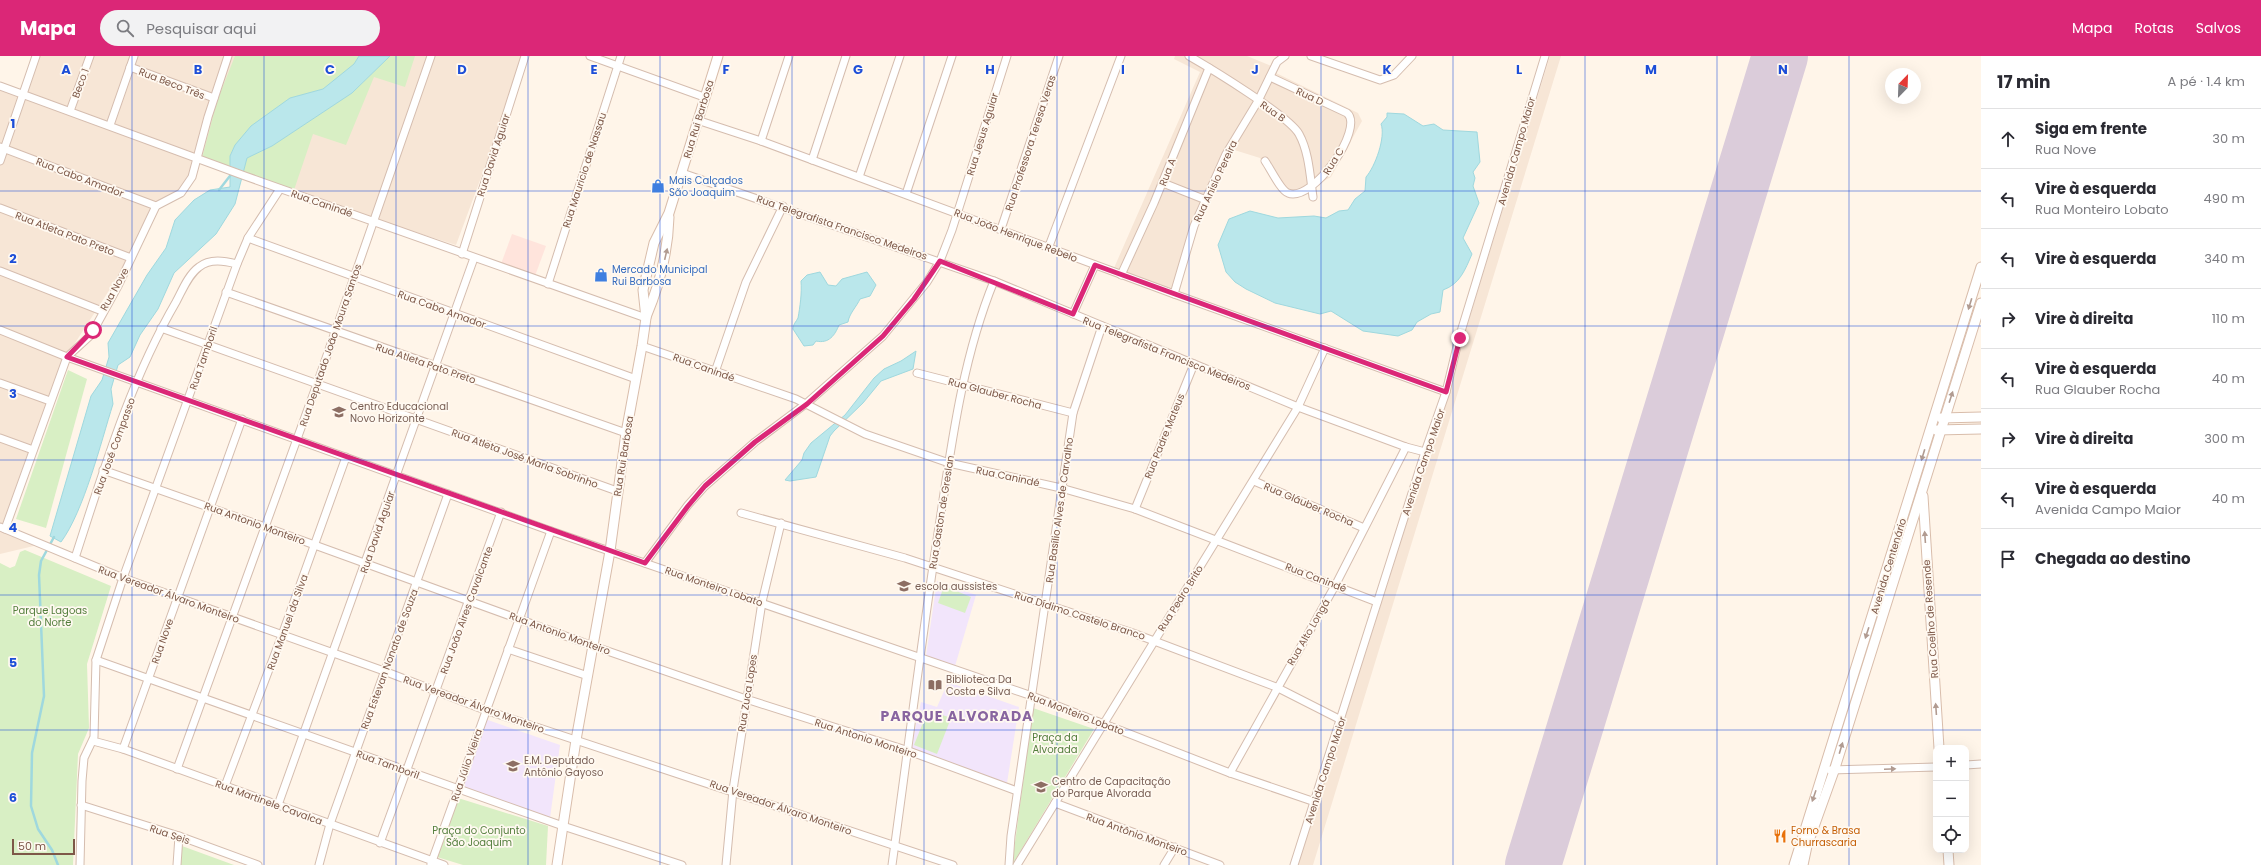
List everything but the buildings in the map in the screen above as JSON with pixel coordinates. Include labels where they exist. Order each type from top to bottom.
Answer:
[{"type":"main road","name":"Rua Rui Barbosa","points":[[557,865],[576,740],[610,551],[626,433],[642,346],[646,318],[643,290],[654,243],[669,213],[718,56]]},
{"type":"main road","points":[[646,318],[657,292],[668,245],[669,213]]},
{"type":"main road","name":"Avenida Centenário","points":[[1794,865],[1981,267]]},
{"type":"main road","name":"Avenida Centenário","points":[[1803,865],[1807,846],[1834,771],[1981,302]]},
{"type":"main road","points":[[1935,416],[1944,419],[1981,417]]},
{"type":"main road","points":[[1931,429],[1941,431],[1981,429]]},
{"type":"main road","name":"Rua Coelho de Resende","points":[[1922,490],[1939,745]]},
{"type":"main road","points":[[1948,853],[1949,865]]},
{"type":"street","points":[[0,162],[2,148],[36,56]]},
{"type":"street","name":"Beco 1","points":[[70,111],[90,56]]},
{"type":"street","points":[[110,125],[134,56]]},
{"type":"street","points":[[156,206],[181,193],[186,187],[198,158],[214,98],[228,56]]},
{"type":"street","name":"Rua Deputado João Moura Santos","points":[[177,769],[298,439],[431,56]]},
{"type":"street","name":"Rua David Aguiar","points":[[462,254],[525,56]]},
{"type":"street","points":[[590,56],[704,97]]},
{"type":"street","name":"Rua Mauricio de Nassau","points":[[548,284],[621,56]]},
{"type":"street","points":[[761,140],[789,56]]},
{"type":"street","points":[[812,160],[846,56]]},
{"type":"street","points":[[859,177],[900,56]]},
{"type":"street","points":[[906,194],[952,56]]},
{"type":"street","name":"Rua Jesus Aguiar","points":[[645,563],[705,486],[755,442],[807,404],[883,336],[914,299],[940,261],[958,213],[1007,56]]},
{"type":"street","name":"Rua Professora Teresa Veras","points":[[1001,229],[1059,56]]},
{"type":"street","points":[[1049,246],[1121,56]]},
{"type":"street","name":"Rua B","points":[[1189,56],[1292,125],[1299,133],[1304,146],[1313,197]]},
{"type":"street","name":"Rua Anisio Pereira","points":[[1174,294],[1194,226],[1226,154],[1258,101],[1278,62],[1285,56]]},
{"type":"street","points":[[1311,56],[1380,80],[1394,75],[1412,56]]},
{"type":"street","name":"Avenida Campo Maior","points":[[1294,865],[1425,452],[1446,392],[1460,338],[1545,56]]},
{"type":"street","name":"Rua Beco Três","points":[[130,67],[214,98]]},
{"type":"street","name":"Rua A","points":[[1121,274],[1163,183],[1209,68]]},
{"type":"street","name":"Rua D","points":[[1270,77],[1350,115]]},
{"type":"street","name":"Rua Canindé","points":[[0,86],[110,125],[280,189],[646,318]]},
{"type":"street","name":"Rua C","points":[[1265,161],[1286,193],[1295,193],[1311,186],[1328,171],[1336,158],[1351,127],[1350,115]]},
{"type":"street","name":"Rua João Henrique Rebelo","points":[[697,120],[761,140],[1049,246],[1095,265],[1446,392]]},
{"type":"street","name":"Rua Cabo Amador","points":[[2,148],[156,206]]},
{"type":"street","name":"Rua Telegrafista Francisco Medeiros","points":[[682,173],[782,206],[994,281],[1298,407],[1406,448],[1425,452]]},
{"type":"street","points":[[1163,183],[1206,200]]},
{"type":"street","name":"Rua Tamboril","points":[[123,578],[237,264],[248,238],[280,189]]},
{"type":"street","name":"Rua Nove","points":[[2,528],[33,450],[67,357],[91,335],[102,311],[118,286],[156,206]]},
{"type":"street","points":[[715,372],[746,282],[782,206]]},
{"type":"street","name":"Rua Atleta Pato Preto","points":[[0,208],[130,258]]},
{"type":"street","name":"Rua Cabo Amador","points":[[248,238],[636,379]]},
{"type":"street","name":"Rua David Aguiar","points":[[278,805],[303,734],[334,654],[474,258]]},
{"type":"street","name":"Rua José Compasso","points":[[75,558],[103,470],[137,382],[161,328],[188,281],[199,267],[213,261],[237,264]]},
{"type":"street","points":[[1073,314],[1095,265]]},
{"type":"street","points":[[0,271],[102,311]]},
{"type":"street","name":"Rua Gaston de Greslan","points":[[892,865],[906,750],[949,462],[972,342],[994,281]]},
{"type":"street","name":"Rua Atleta Pato Preto","points":[[226,292],[335,332],[626,433]]},
{"type":"street","name":"Rua Basílio Alves de Carvalho","points":[[1009,865],[1017,791],[1073,413],[1102,326]]},
{"type":"street","name":"Rua Atleta José Maria Sobrinho","points":[[161,328],[207,346],[617,491]]},
{"type":"street","name":"Rua Monteiro Lobato","points":[[0,330],[67,357],[397,474],[551,531],[762,602],[1032,696],[1230,773],[1315,802]]},
{"type":"street","name":"Rua Canindé","points":[[642,346],[807,404],[849,427],[949,462],[1061,488],[1135,509],[1336,584],[1377,602]]},
{"type":"street","name":"Rua Pedro Brito","points":[[1017,865],[1105,724],[1154,640],[1254,481],[1298,407],[1325,348]]},
{"type":"street","name":"Rua Padre Mateus","points":[[1135,509],[1194,364]]},
{"type":"street","name":"Rua Glauber Rocha","points":[[917,373],[1073,413]]},
{"type":"street","points":[[0,383],[50,401]]},
{"type":"street","name":"Rua Nove","points":[[124,749],[209,507],[242,419]]},
{"type":"street","points":[[0,438],[33,450]]},
{"type":"street","name":"Rua Alto Longá","points":[[1230,773],[1276,687],[1336,584],[1406,448]]},
{"type":"street","name":"Rua Manuel da Silva","points":[[225,786],[282,635],[346,457]]},
{"type":"street","name":"Rua Antonio Monteiro","points":[[103,470],[593,646],[746,699],[906,750],[1017,791]]},
{"type":"street","name":"Rua Gláuber Rocha","points":[[1254,481],[1364,528]]},
{"type":"street","name":"Rua Estevan Nonato de Souza","points":[[319,865],[330,824],[448,494]]},
{"type":"street","name":"Rua João Aires Cavalcante","points":[[380,843],[470,601],[501,512]]},
{"type":"street","name":"Rua Dídimo Castelo Branco","points":[[741,513],[781,523],[933,567],[1154,640],[1276,687],[1341,720]]},
{"type":"street","name":"Rua Zuca Lopes","points":[[726,865],[733,790],[746,699],[762,602],[781,523]]},
{"type":"street","name":"Rua Vereador Álvaro Monteiro","points":[[2,528],[123,578],[384,671],[485,710],[733,790],[953,865]]},
{"type":"street","name":"Rua Júlio Vieira","points":[[431,863],[485,710],[520,619],[551,531]]},
{"type":"street","points":[[80,865],[81,805],[84,758],[93,741],[96,660],[123,578]]},
{"type":"street","points":[[508,649],[588,676]]},
{"type":"street","name":"Rua Tamboril","points":[[96,660],[563,826],[682,865]]},
{"type":"street","name":"Rua Martinele Cavalca","points":[[93,741],[124,749],[330,824],[431,863],[444,865]]},
{"type":"street","points":[[1969,765],[1981,764]]},
{"type":"street","points":[[1824,770],[1834,771],[1933,767]]},
{"type":"street","name":"Rua Antônio Monteiro","points":[[1055,803],[1220,865]]},
{"type":"street","name":"Rua Seis","points":[[81,805],[179,836],[258,865]]},
{"type":"street","points":[[177,865],[179,836]]},
{"type":"street","points":[[1164,865],[1175,847]]},
{"type":"shaded area","points":[[36,56],[526,56],[456,245],[280,189],[198,159],[181,193],[156,206],[130,258],[66,357],[5,529],[42,544],[0,554],[0,85],[23,94]]},
{"type":"shaded area","points":[[1175,56],[1247,56],[1276,68],[1274,72],[1358,113],[1362,121],[1331,177],[1295,196],[1280,191],[1260,158],[1228,148],[1194,220],[1186,260],[1170,290],[1114,268],[1200,72],[1174,59]]},
{"type":"shaded area","points":[[1550,56],[1561,56],[1313,865],[1298,865],[1391,573]]},
{"type":"shaded area","points":[[512,234],[546,246],[535,276],[501,264]]},
{"type":"shaded area","points":[[937,581],[976,595],[955,666],[926,656]]},
{"type":"shaded area","points":[[948,682],[1019,707],[1007,783],[911,748],[921,702],[937,707]]},
{"type":"shaded area","name":"E.M. Deputado Antônio Gayoso","points":[[485,719],[560,745],[550,818],[462,787]]},
{"type":"green space","points":[[235,56],[359,56],[354,64],[323,89],[290,98],[235,145],[230,155],[231,168],[202,158],[217,101]]},
{"type":"green space","points":[[390,56],[415,56],[405,87],[374,77],[346,145],[313,134],[294,190],[243,173],[247,158],[272,146],[352,93]]},
{"type":"green space","points":[[68,370],[87,379],[46,528],[16,519]]},
{"type":"green space","name":"Parque Lagoas do Norte","points":[[25,550],[111,586],[87,664],[89,728],[78,754],[73,865],[0,865],[0,563],[10,568],[15,566],[20,552]]},
{"type":"green space","points":[[944,586],[971,597],[965,613],[938,603]]},
{"type":"green space","name":"Praça da Alvorada","points":[[1033,708],[1094,729],[1012,865]]},
{"type":"green space","points":[[928,710],[951,718],[937,754],[914,745]]},
{"type":"green space","name":"Praça do Conjunto São Joaquim","points":[[458,798],[548,826],[546,865],[463,865],[437,857]]},
{"type":"green space","points":[[182,846],[234,865],[180,865]]},
{"type":"water","points":[[359,56],[390,56],[352,93],[272,146],[247,158],[235,204],[216,234],[174,273],[158,309],[140,335],[130,357],[118,365],[111,389],[113,404],[77,513],[61,542],[50,536],[91,396],[102,380],[109,357],[108,343],[147,275],[166,248],[175,220],[194,200],[210,190],[230,187],[230,156],[235,145],[251,126],[290,98],[323,89],[354,64]]},
{"type":"water","points":[[1387,113],[1404,114],[1423,126],[1434,124],[1443,130],[1477,132],[1480,162],[1473,172],[1475,178],[1473,186],[1479,203],[1463,238],[1472,254],[1458,280],[1443,290],[1440,312],[1431,314],[1417,322],[1412,330],[1398,336],[1363,331],[1331,311],[1320,314],[1275,303],[1235,282],[1226,272],[1218,245],[1229,219],[1250,211],[1278,218],[1314,216],[1326,218],[1339,211],[1348,210],[1355,199],[1365,191],[1366,177],[1379,152],[1382,136],[1381,124],[1387,117]]},
{"type":"water","points":[[820,272],[828,285],[836,286],[842,279],[867,272],[876,285],[870,296],[860,299],[848,322],[839,325],[831,338],[821,342],[816,341],[813,345],[804,346],[793,329],[799,314],[801,281],[807,275]]},
{"type":"water","points":[[916,351],[913,369],[881,381],[863,403],[830,436],[816,477],[790,481],[785,480],[802,460],[804,453],[811,443],[845,415],[874,378],[884,369],[901,361]]},
{"type":"waterway","points":[[219,190],[233,172]]},
{"type":"waterway","points":[[54,537],[41,561],[39,575],[44,696],[32,753],[31,806],[38,829],[52,850],[58,865]]},
{"type":"runway","points":[[1533,865],[1780,56]]},
{"type":"place","name":"Mais Calçados São Joaquim","points":[[658,186]]},
{"type":"place","name":"Mercado Municipal Rui Barbosa","points":[[601,275]]},
{"type":"place","name":"Centro Educacional Novo Horizonte","points":[[339,412]]},
{"type":"place","name":"escola aussistes","points":[[904,586]]},
{"type":"place","name":"Biblioteca Da Costa e Silva","points":[[935,685]]},
{"type":"place","name":"E.M. Deputado Antônio Gayoso","points":[[513,766]]},
{"type":"place","name":"Centro de Capacitação do Parque Alvorada","points":[[1041,787]]},
{"type":"place","name":"Forno & Brasa Churrascaria","points":[[1780,836]]},
{"type":"district","name":"PARQUE ALVORADA","points":[[957,716]]},
{"type":"route","points":[[93,330],[91,335],[67,357],[397,474],[551,531],[645,563],[688,506],[722,469],[786,418],[807,404],[883,336],[901,316],[927,282],[940,261],[994,281],[1073,314],[1095,265],[1446,392],[1460,338]]}]
